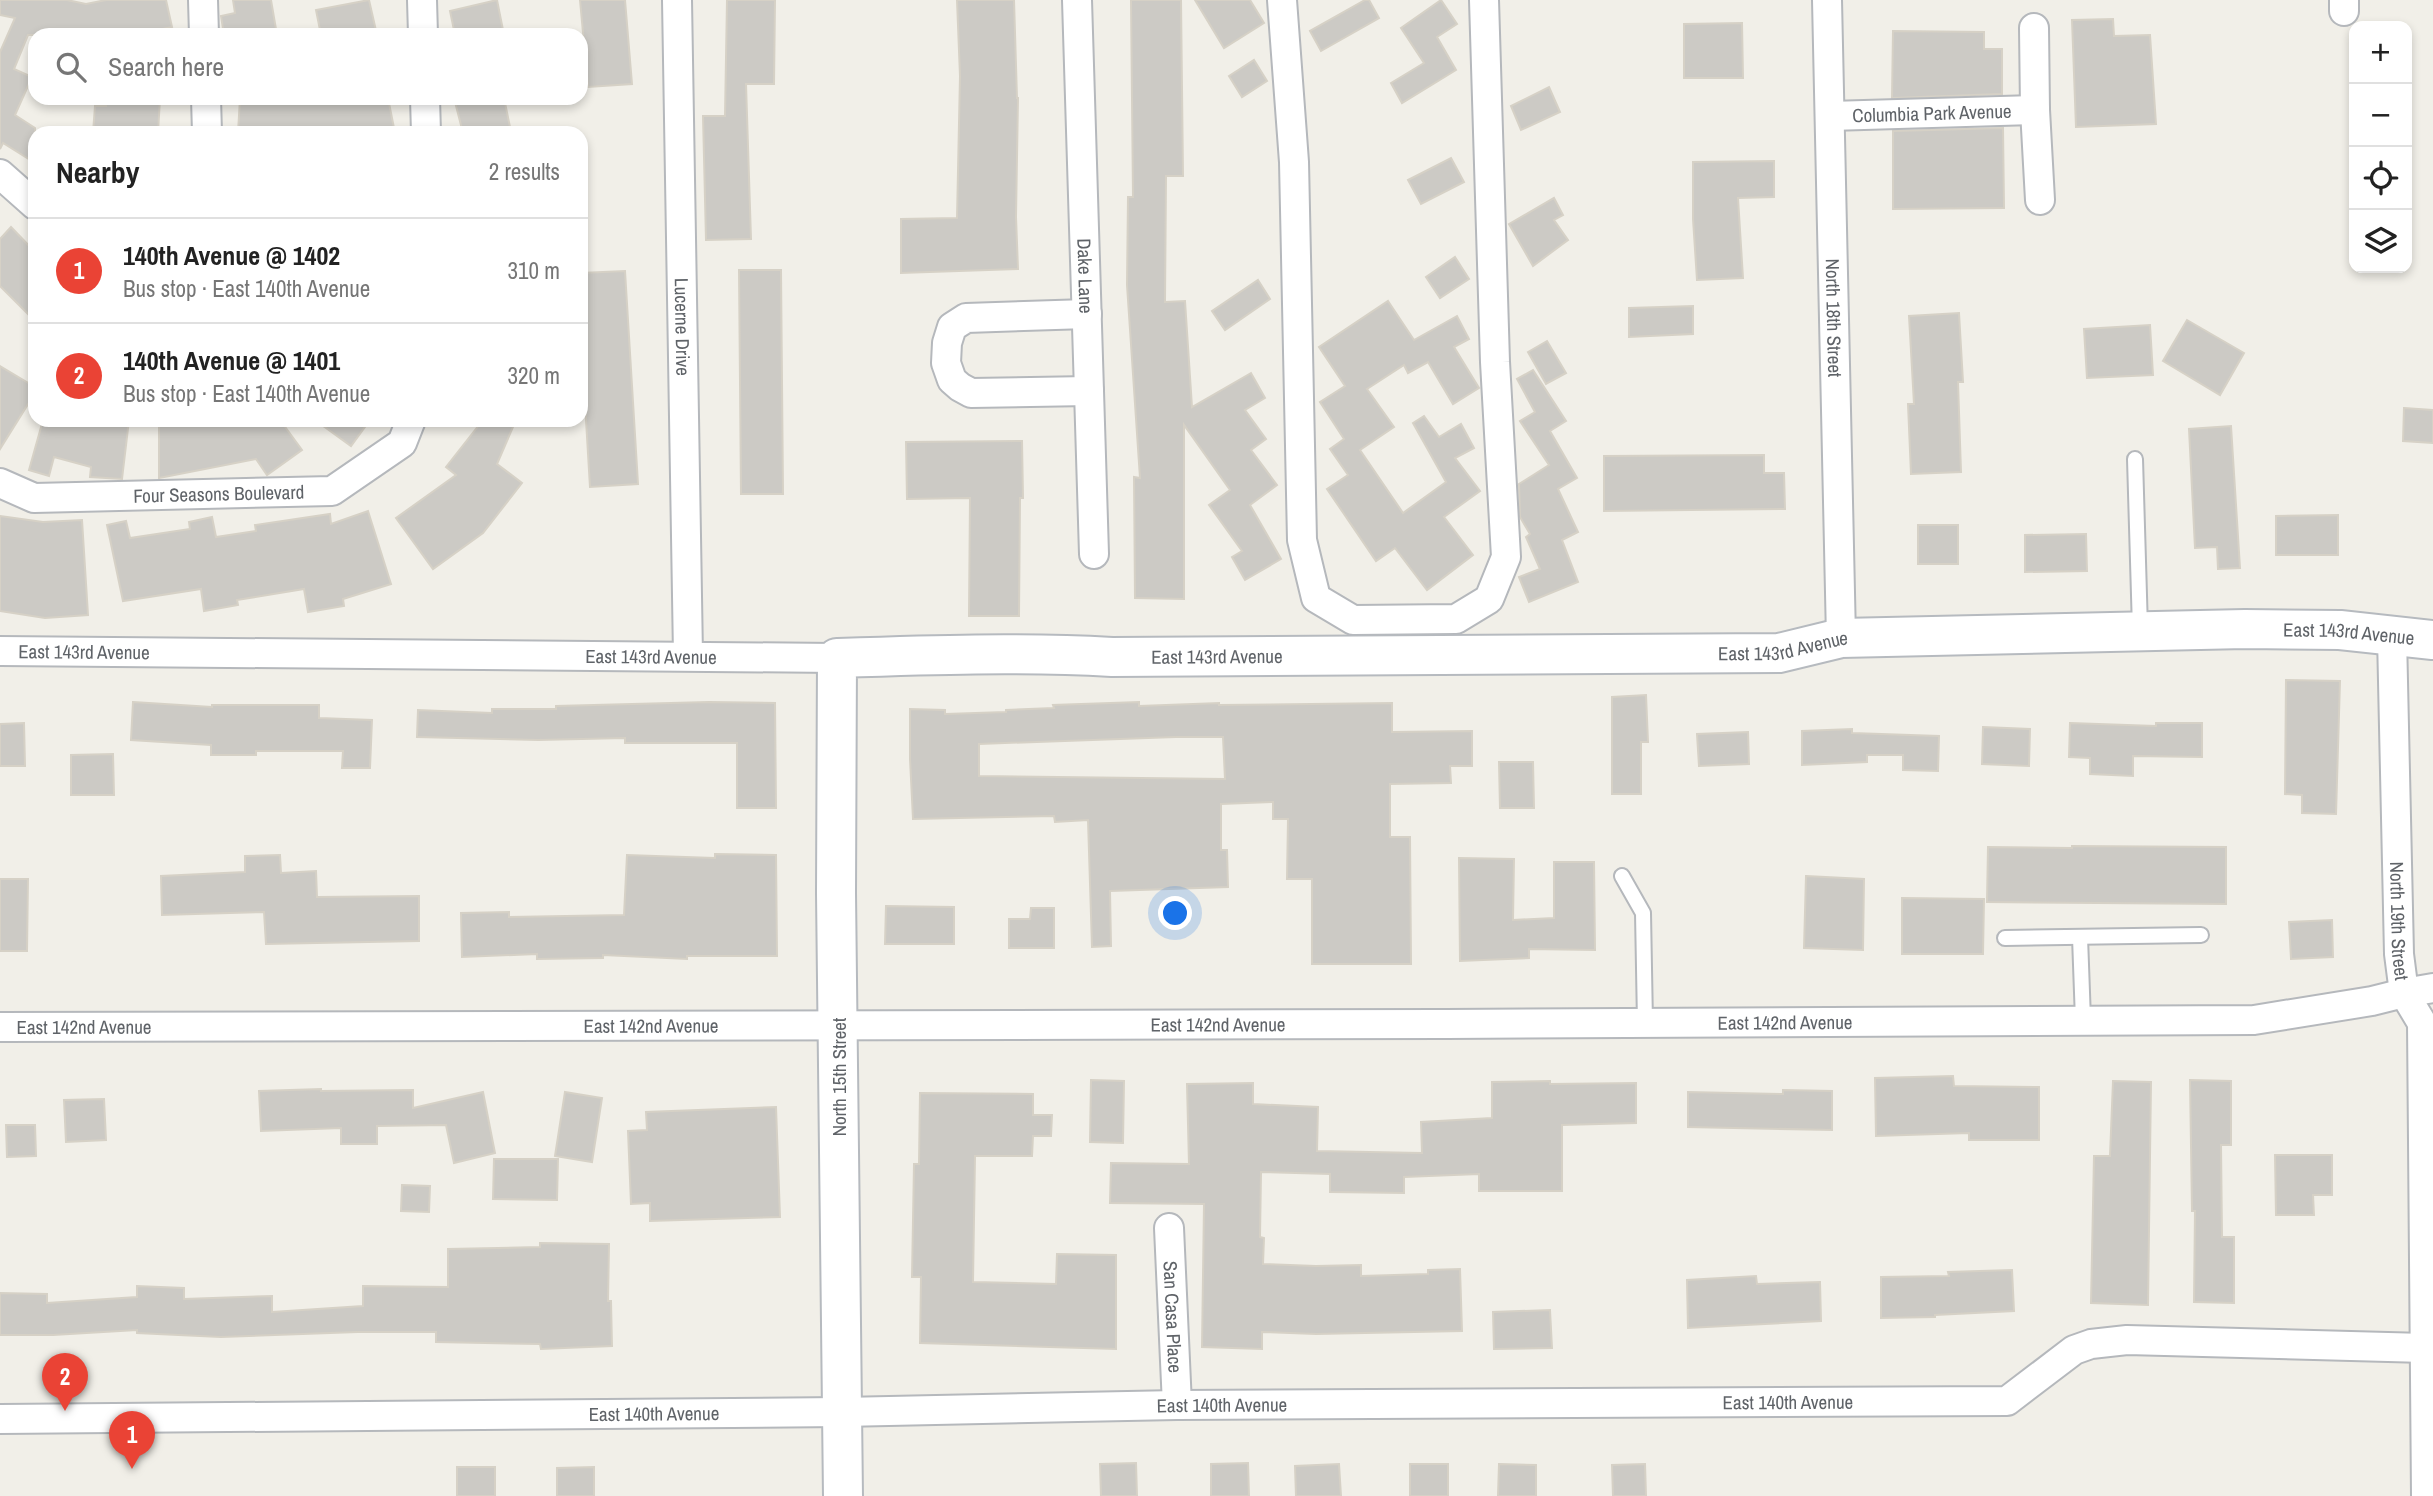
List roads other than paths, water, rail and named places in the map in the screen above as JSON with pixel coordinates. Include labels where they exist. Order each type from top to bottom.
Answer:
[{"type":"street","points":[[203,0],[204,28]]},
{"type":"street","points":[[422,0],[423,28]]},
{"type":"street","name":"Lucerne Drive","points":[[677,0],[688,656]]},
{"type":"street","name":"Dake Lane","points":[[1077,0],[1094,554]]},
{"type":"street","points":[[1283,0],[1293,162],[1302,540],[1316,598],[1353,620],[1455,618],[1489,598],[1506,557],[1495,362],[1484,0]]},
{"type":"street","name":"North 18th Street","points":[[1827,0],[1841,638]]},
{"type":"street","name":"Columbia Park Avenue","points":[[2034,28],[2040,200]]},
{"type":"street","points":[[206,105],[207,126]]},
{"type":"street","points":[[425,105],[426,126]]},
{"type":"street","name":"Columbia Park Avenue","points":[[1830,116],[2035,110]]},
{"type":"street","points":[[0,174],[28,199]]},
{"type":"street","points":[[1087,314],[966,318],[952,327],[947,343],[946,363],[952,380],[971,393],[1089,391]]},
{"type":"street","name":"Four Seasons Boulevard","points":[[0,484],[34,498],[332,491],[402,443],[408,427]]},
{"type":"street","name":"East 143rd Avenue","points":[[0,651],[837,658],[951,654],[1125,657],[1779,653],[1841,638],[2245,629],[2340,630],[2433,640]]},
{"type":"street","name":"North 19th Street","points":[[2392,636],[2399,954],[2404,993],[2422,1023],[2426,1496]]},
{"type":"street","name":"North 15th Street","points":[[837,658],[836,892],[842,1496]]},
{"type":"street","name":"East 142nd Avenue","points":[[0,1027],[2254,1020],[2433,988]]},
{"type":"street","name":"San Casa Place","points":[[1169,1228],[1177,1405]]},
{"type":"street","name":"East 140th Avenue","points":[[0,1419],[842,1412],[1177,1405],[2007,1401],[2074,1350],[2091,1344],[2127,1339],[2425,1348]]},
{"type":"lane","points":[[2135,459],[2140,631]]},
{"type":"lane","points":[[1622,876],[1643,913],[1645,1023]]},
{"type":"lane","points":[[2005,938],[2201,935]]},
{"type":"lane","points":[[2080,937],[2083,1020]]},
{"type":"place","name":"140th Avenue @ 1401","points":[[65,1411]]},
{"type":"place","name":"140th Avenue @ 1402","points":[[132,1469]]}]
